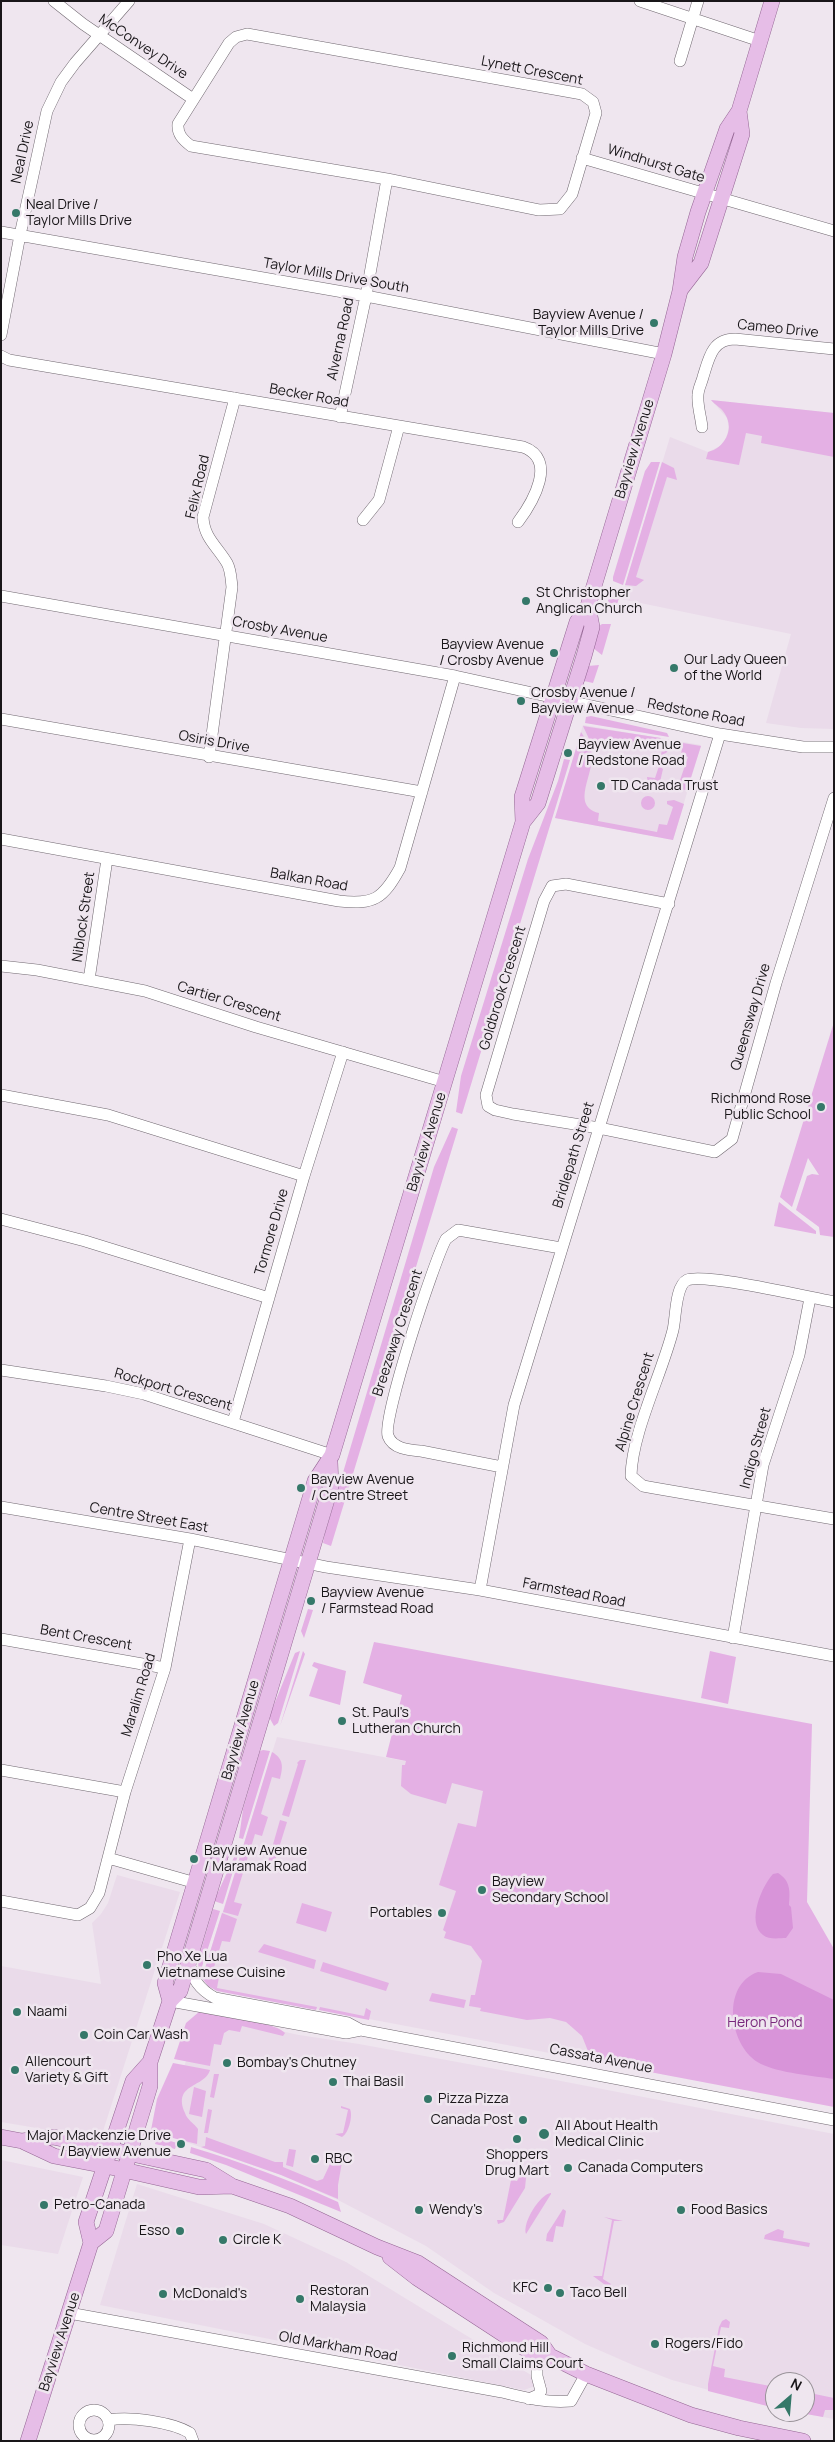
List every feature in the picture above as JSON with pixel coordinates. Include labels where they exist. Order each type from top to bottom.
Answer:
[{"type":"main road","name":"Bayview Avenue","points":[[680,291],[701,263],[742,134],[740,111],[772,1]]},
{"type":"main road","name":"Bayview Avenue","points":[[91,2243],[106,2231],[126,2171],[135,2132],[150,2086],[150,2062],[170,2001],[180,1991],[309,1563],[331,1486],[331,1459],[523,822],[522,797],[577,622],[588,606],[664,354],[680,291],[685,257],[705,194],[726,129],[740,111]]},
{"type":"main road","name":"Bayview Avenue","points":[[523,822],[538,803],[570,701],[592,627],[588,606]]},
{"type":"main road","name":"Bayview Avenue","points":[[170,2001],[165,1983],[315,1481],[331,1459]]},
{"type":"main road","name":"Bayview Avenue","points":[[28,2441],[91,2243],[86,2222],[106,2166],[132,2081],[150,2062]]},
{"type":"main road","points":[[1,2138],[22,2141],[53,2137],[206,2170],[232,2186],[290,2206],[377,2247],[418,2263],[540,2343],[543,2355],[691,2415],[740,2428],[803,2441]]},
{"type":"main road","points":[[22,2141],[54,2156],[199,2187],[232,2186]]},
{"type":"street","name":"McConvey Drive","points":[[54,1],[98,35],[193,99]]},
{"type":"street","name":"Neal Drive","points":[[1,336],[20,235],[48,111],[62,82],[98,35],[129,1]]},
{"type":"street","points":[[640,1],[760,41]]},
{"type":"street","points":[[680,61],[698,1]]},
{"type":"street","name":"Lynett Crescent","points":[[262,35],[582,94],[593,102],[596,113],[572,194],[560,209],[539,210],[387,179],[191,146],[184,140],[178,130],[178,124],[193,99],[223,51],[236,36],[262,35]]},
{"type":"street","name":"Windhurst Gate","points":[[582,158],[834,231]]},
{"type":"street","name":"Alverna Road","points":[[340,417],[366,296],[387,179]]},
{"type":"street","name":"Taylor Mills Drive South","points":[[1,232],[366,296],[664,354]]},
{"type":"street","name":"Cameo Drive","points":[[702,427],[698,395],[708,359],[712,349],[719,342],[726,339],[735,339],[834,349]]},
{"type":"street","name":"Becker Road","points":[[1,356],[9,360],[523,447],[537,454],[542,462],[540,476],[528,508],[518,522]]},
{"type":"street","name":"Felix Road","points":[[226,635],[232,587],[230,573],[228,565],[208,537],[204,528],[203,517],[235,398]]},
{"type":"street","points":[[363,520],[379,500],[399,426]]},
{"type":"street","name":"Crosby Avenue","points":[[1,596],[456,676],[554,697]]},
{"type":"street","points":[[209,756],[226,635]]},
{"type":"street","name":"Balkan Road","points":[[1,839],[339,901],[354,903],[367,901],[384,894],[400,868],[456,676]]},
{"type":"street","name":"Redstone Road","points":[[554,697],[720,734],[803,747],[834,747]]},
{"type":"street","name":"Osiris Drive","points":[[1,719],[422,792]]},
{"type":"street","name":"Bridlepath Street","points":[[480,1590],[514,1405],[720,734]]},
{"type":"street","name":"Queensway Drive","points":[[599,1128],[715,1152],[732,1140],[776,982],[834,798]]},
{"type":"street","name":"Niblock Street","points":[[90,980],[107,859]]},
{"type":"street","name":"Goldbrook Crescent","points":[[599,1128],[496,1110],[486,1102],[486,1095],[544,900],[552,886],[558,884],[669,904]]},
{"type":"street","name":"Cartier Crescent","points":[[1,966],[145,991],[256,1027],[445,1082]]},
{"type":"street","name":"Tormore Drive","points":[[232,1422],[304,1176],[343,1052]]},
{"type":"street","points":[[1,1095],[108,1115],[304,1176]]},
{"type":"street","points":[[1,1219],[85,1242],[269,1298]]},
{"type":"street","name":"Breezeway Crescent","points":[[502,1467],[408,1450],[397,1446],[389,1439],[387,1432],[390,1408],[411,1335],[446,1238],[458,1230],[561,1248]]},
{"type":"street","name":"Alpine Crescent","points":[[834,1302],[713,1279],[687,1280],[681,1286],[673,1328],[634,1451],[631,1476],[643,1486],[834,1519]]},
{"type":"street","name":"Indigo Street","points":[[733,1638],[763,1466],[799,1355],[810,1298]]},
{"type":"street","name":"Rockport Crescent","points":[[1,1370],[106,1386],[144,1394],[183,1409],[232,1422],[331,1459]]},
{"type":"street","name":"Centre Street East","points":[[1,1507],[190,1539],[309,1563]]},
{"type":"street","name":"Maralim Road","points":[[1,1901],[78,1915],[84,1913],[99,1893],[125,1792],[165,1668],[190,1539]]},
{"type":"street","name":"Farmstead Road","points":[[309,1563],[480,1590],[834,1656]]},
{"type":"street","name":"Bent Crescent","points":[[1,1639],[165,1668]]},
{"type":"street","points":[[1,1770],[125,1792]]},
{"type":"street","points":[[108,1858],[196,1884]]},
{"type":"street","name":"Cassata Avenue","points":[[189,1959],[193,1977],[198,1986],[215,1998],[348,2022],[362,2030],[834,2120]]},
{"type":"street","name":"Cassata Avenue","points":[[170,2001],[346,2033],[362,2030]]},
{"type":"street","name":"Old Markham Road","points":[[69,2312],[529,2399],[560,2402],[571,2401],[586,2374]]},
{"type":"street","points":[[529,2399],[538,2395],[541,2391],[537,2376],[543,2355]]},
{"type":"street","points":[[109,2420],[123,2417],[177,2427],[190,2433],[193,2441]]},
{"type":"shaded area","points":[[711,400],[834,413],[834,729],[801,728],[766,723],[791,634],[621,599],[670,437],[708,452],[720,446],[726,438],[729,428],[727,418]]},
{"type":"shaded area","points":[[583,725],[701,745],[673,840],[555,818]]},
{"type":"shaded area","name":"Bayview Secondary School","points":[[704,1706],[729,1709],[677,2077],[215,1990],[204,1972],[277,1737],[458,1771]]},
{"type":"shaded area","points":[[778,1873],[789,1887],[789,1905],[791,1907],[793,1928],[786,1938],[765,1937],[758,1929],[756,1922],[758,1904],[764,1887],[773,1874]]},
{"type":"shaded area","points":[[117,1875],[180,1892],[102,2139],[1,2122],[1,1966],[101,1984],[92,1923],[108,1903]]},
{"type":"shaded area","name":"Heron Pond","points":[[758,1972],[781,1974],[834,2000],[834,2079],[797,2074],[768,2067],[750,2056],[742,2045],[733,2017],[734,2003],[738,1990],[746,1979]]},
{"type":"shaded area","points":[[243,2023],[299,2035],[359,2044],[561,2081],[834,2134],[834,2419],[815,2416],[815,2372],[765,2372],[765,2405],[672,2380],[585,2344],[494,2293],[426,2246],[338,2200],[281,2175],[174,2138],[169,2117],[195,2031]]},
{"type":"shaded area","points":[[1,2160],[83,2177],[58,2254],[1,2245]]},
{"type":"shaded area","points":[[137,2184],[264,2224],[346,2262],[531,2375],[535,2386],[524,2390],[100,2305]]},
{"type":"green space","points":[[711,400],[834,413],[834,457],[761,443],[762,436],[746,433],[739,465],[706,459],[708,452],[719,447],[723,442],[729,426],[724,412]]},
{"type":"green space","points":[[651,462],[660,462],[623,585],[613,581],[613,577],[645,471]]},
{"type":"green space","points":[[662,462],[674,468],[677,480],[667,477],[636,577],[644,580],[636,586],[625,585]]},
{"type":"green space","points":[[620,595],[614,614],[605,606],[610,597]]},
{"type":"green space","points":[[611,624],[602,655],[593,648],[599,626]]},
{"type":"green space","points":[[599,665],[593,683],[584,681],[588,666]]},
{"type":"green space","points":[[591,716],[667,733],[669,737],[585,723],[586,717]]},
{"type":"green space","points":[[583,726],[661,738],[660,746],[612,738],[610,746],[599,746],[595,750],[592,747],[595,746],[593,741],[590,741]]},
{"type":"green space","points":[[581,732],[586,740],[584,741],[587,749],[590,748],[592,756],[586,785],[586,802],[590,809],[599,813],[598,821],[657,832],[659,824],[667,825],[673,807],[667,804],[667,801],[674,800],[684,804],[673,840],[555,818]]},
{"type":"green space","points":[[664,739],[671,740],[670,748],[661,755]]},
{"type":"green space","points":[[683,743],[701,746],[687,790],[674,789],[670,784],[672,782],[679,783],[688,757],[681,754]]},
{"type":"green space","points":[[564,759],[570,760],[462,1114],[456,1112],[461,1076],[528,859],[558,781]]},
{"type":"green space","points":[[659,766],[663,769],[660,782],[656,785],[648,784],[647,777],[655,778]]},
{"type":"green space","points":[[648,796],[653,798],[655,803],[653,808],[648,810],[643,808],[641,803],[643,798]]},
{"type":"green space","name":"Richmond Rose Public School","points":[[834,1022],[834,1237],[820,1235],[819,1227],[796,1210],[807,1176],[812,1174],[819,1175],[808,1158],[792,1207],[780,1197]]},
{"type":"green space","points":[[452,1127],[458,1129],[331,1546],[323,1543],[325,1533],[434,1167]]},
{"type":"green space","points":[[779,1202],[816,1231],[816,1234],[774,1226]]},
{"type":"green space","points":[[308,1609],[313,1610],[304,1638],[301,1631]]},
{"type":"green space","name":"Bayview Secondary School","points":[[374,1642],[812,1724],[807,1902],[834,1949],[834,2107],[592,2061],[582,2036],[566,2022],[550,2018],[527,2020],[480,2011],[481,2008],[469,2006],[471,1995],[475,1995],[482,1961],[471,1946],[444,1938],[446,1932],[443,1930],[456,1891],[439,1885],[458,1823],[476,1827],[483,1791],[452,1783],[446,1804],[411,1794],[401,1786],[402,1765],[405,1765],[406,1761],[386,1757],[402,1695],[363,1683]]},
{"type":"green space","points":[[300,1651],[278,1723],[274,1726],[269,1717],[295,1653]]},
{"type":"green space","points":[[303,1651],[305,1654],[280,1726]]},
{"type":"green space","points":[[710,1651],[736,1657],[728,1704],[701,1698]]},
{"type":"green space","points":[[314,1662],[346,1671],[340,1705],[309,1696],[318,1669],[312,1666]]},
{"type":"green space","points":[[260,1751],[270,1751],[243,1839],[239,1838],[243,1809]]},
{"type":"green space","points":[[272,1752],[281,1760],[281,1775],[280,1779],[272,1777],[261,1814],[268,1817],[262,1836],[255,1834],[234,1902],[242,1904],[238,1916],[223,1912]]},
{"type":"green space","points":[[300,1760],[306,1760],[289,1817],[282,1815],[297,1763]]},
{"type":"green space","points":[[280,1820],[287,1822],[274,1864],[268,1862]]},
{"type":"green space","points":[[235,1855],[238,1855],[223,1904],[214,1901]]},
{"type":"green space","points":[[302,1903],[332,1912],[326,1932],[296,1923]]},
{"type":"green space","points":[[213,1909],[220,1911],[199,1976],[198,1960]]},
{"type":"green space","points":[[222,1913],[237,1919],[230,1942],[222,1941],[212,1974],[219,1977],[217,1988],[317,2007],[316,2010],[217,1991],[208,1986],[202,1978]]},
{"type":"green space","points":[[264,1944],[316,1960],[314,1969],[258,1952]]},
{"type":"green space","points":[[323,1962],[389,1983],[386,1991],[320,1971]]},
{"type":"green space","points":[[432,1993],[466,2000],[464,2008],[429,2001]]},
{"type":"green space","points":[[320,2007],[364,2016],[366,2008],[371,2011],[369,2020],[319,2010]]},
{"type":"green space","points":[[200,2011],[259,2022],[280,2029],[285,2033],[283,2036],[242,2026],[240,2032],[229,2030],[224,2033],[221,2045],[214,2044],[210,2066],[174,2059],[186,2023]]},
{"type":"green space","points":[[173,2063],[210,2070],[207,2076],[186,2091],[183,2096],[182,2103],[186,2115],[198,2129],[197,2144],[157,2134],[151,2130],[157,2099]]},
{"type":"green space","points":[[214,2074],[219,2074],[214,2098],[210,2097]]},
{"type":"green space","points":[[194,2087],[206,2091],[202,2117],[189,2114]]},
{"type":"green space","points":[[341,2106],[350,2109],[351,2116],[350,2124],[342,2137],[335,2134],[343,2133],[348,2110],[341,2108]]},
{"type":"green space","points":[[208,2109],[212,2110],[208,2133],[204,2133]]},
{"type":"green space","points":[[157,2137],[177,2143],[175,2149],[155,2144]]},
{"type":"green space","points":[[206,2137],[275,2162],[283,2162],[283,2167],[317,2181],[323,2179],[336,2151],[343,2156],[338,2185],[338,2199],[281,2175],[201,2147],[205,2146]]},
{"type":"green space","points":[[191,2147],[265,2172],[320,2194],[338,2202],[341,2212],[226,2165],[190,2153]]},
{"type":"green space","points":[[289,2149],[296,2150],[293,2167],[286,2165]]},
{"type":"green space","points":[[522,2172],[526,2178],[525,2188],[504,2222],[498,2224],[497,2220],[503,2220],[511,2180],[517,2181]]},
{"type":"green space","points":[[551,2193],[526,2234],[525,2229],[529,2216],[542,2198]]},
{"type":"green space","points":[[563,2209],[566,2211],[563,2227],[556,2226],[553,2242],[546,2241],[547,2234]]},
{"type":"green space","points":[[604,2217],[623,2221],[614,2221],[603,2279],[611,2284],[608,2287],[593,2276],[602,2276],[612,2220]]},
{"type":"green space","points":[[778,2229],[784,2231],[783,2238],[810,2243],[809,2247],[764,2239],[765,2235]]},
{"type":"green space","points":[[726,2319],[730,2322],[729,2328],[721,2327],[713,2366],[725,2369],[724,2377],[765,2385],[765,2405],[708,2391],[719,2327],[722,2321]]},
{"type":"green space","points":[[815,2394],[834,2398],[834,2410],[825,2410],[823,2417],[815,2416]]},
{"type":"place","name":"Neal Drive / Taylor Mills Drive","points":[[16,213]]},
{"type":"place","name":"Bayview Avenue / Taylor Mills Drive","points":[[654,323]]},
{"type":"place","name":"St Christopher Anglican Church","points":[[526,601]]},
{"type":"place","name":"Bayview Avenue / Crosby Avenue","points":[[554,653]]},
{"type":"place","name":"Our Lady Queen of the World","points":[[674,668]]},
{"type":"place","name":"Crosby Avenue / Bayview Avenue","points":[[521,701]]},
{"type":"place","name":"Bayview Avenue / Redstone Road","points":[[568,753]]},
{"type":"place","name":"TD Canada Trust","points":[[601,786]]},
{"type":"place","name":"Richmond Rose Public School","points":[[821,1107]]},
{"type":"place","name":"Bayview Avenue / Centre Street","points":[[301,1488]]},
{"type":"place","name":"Bayview Avenue / Farmstead Road","points":[[311,1601]]},
{"type":"place","name":"St. Paul's Lutheran Church","points":[[342,1721]]},
{"type":"place","name":"Bayview Avenue / Maramak Road","points":[[194,1859]]},
{"type":"place","name":"Bayview Secondary School","points":[[482,1890]]},
{"type":"place","name":"Portables","points":[[442,1913]]},
{"type":"place","name":"Pho Xe Lua Vietnamese Cuisine","points":[[147,1965]]},
{"type":"place","name":"Naami","points":[[17,2012]]},
{"type":"place","name":"Coin Car Wash","points":[[84,2035]]},
{"type":"place","name":"Bombay's Chutney","points":[[227,2063]]},
{"type":"place","name":"Allencourt Variety & Gift","points":[[15,2070]]},
{"type":"place","name":"Thai Basil","points":[[333,2082]]},
{"type":"place","name":"Pizza Pizza","points":[[428,2099]]},
{"type":"place","name":"Canada Post","points":[[523,2120]]},
{"type":"place","name":"All About Health Medical Clinic","points":[[544,2134]]},
{"type":"place","name":"Shoppers Drug Mart","points":[[517,2139]]},
{"type":"place","name":"Major Mackenzie Drive / Bayview Avenue","points":[[181,2144]]},
{"type":"place","name":"RBC","points":[[315,2159]]},
{"type":"place","name":"Canada Computers","points":[[568,2168]]},
{"type":"place","name":"Petro-Canada","points":[[44,2205]]},
{"type":"place","name":"Wendy's","points":[[419,2210]]},
{"type":"place","name":"Food Basics","points":[[681,2210]]},
{"type":"place","name":"Esso","points":[[180,2231]]},
{"type":"place","name":"Circle K","points":[[223,2240]]},
{"type":"place","name":"KFC","points":[[548,2288]]},
{"type":"place","name":"Taco Bell","points":[[560,2293]]},
{"type":"place","name":"McDonald's","points":[[163,2294]]},
{"type":"place","name":"Restoran Malaysia","points":[[300,2299]]},
{"type":"place","name":"Rogers/Fido","points":[[655,2344]]},
{"type":"place","name":"Richmond Hill Small Claims Court","points":[[452,2356]]}]
